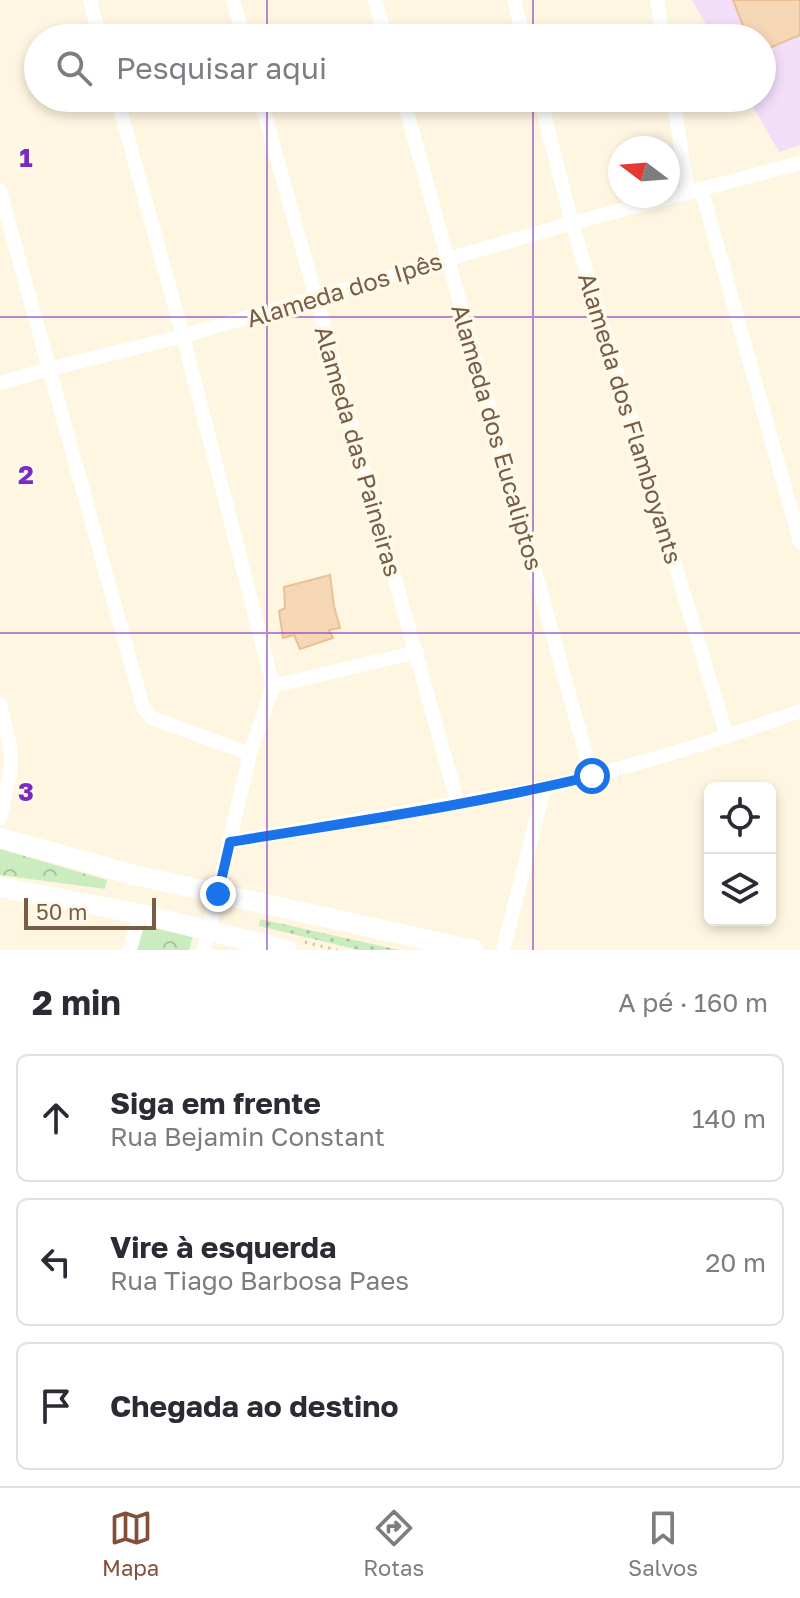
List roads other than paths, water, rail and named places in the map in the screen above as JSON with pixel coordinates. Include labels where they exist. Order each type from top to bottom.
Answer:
[{"type":"main road","points":[[0,838],[134,875],[474,950]]},
{"type":"main road","points":[[0,887],[140,914],[207,940],[287,950]]},
{"type":"street","points":[[90,0],[96,24]]},
{"type":"street","points":[[233,0],[240,24]]},
{"type":"street","points":[[375,0],[382,24]]},
{"type":"street","points":[[514,0],[520,24]]},
{"type":"street","points":[[657,0],[661,24]]},
{"type":"street","points":[[121,112],[183,336],[273,686],[250,754],[207,940]]},
{"type":"street","name":"Alameda das Paineiras","points":[[264,112],[458,804]]},
{"type":"street","name":"Alameda dos Eucaliptos","points":[[407,112],[592,776]]},
{"type":"street","name":"Alameda dos Flamboyants","points":[[544,112],[572,223],[727,737]]},
{"type":"street","points":[[676,112],[695,190],[800,542]]},
{"type":"street","name":"Alameda dos Ipês","points":[[0,383],[183,336],[572,223],[800,163]]},
{"type":"street","points":[[0,191],[143,707],[152,718],[250,754]]},
{"type":"street","points":[[273,686],[417,652]]},
{"type":"street","points":[[0,704],[11,750],[11,769],[0,818]]},
{"type":"street","points":[[230,842],[544,788],[727,737],[800,711]]},
{"type":"street","points":[[503,950],[544,788]]},
{"type":"street","points":[[130,950],[140,914]]}]
